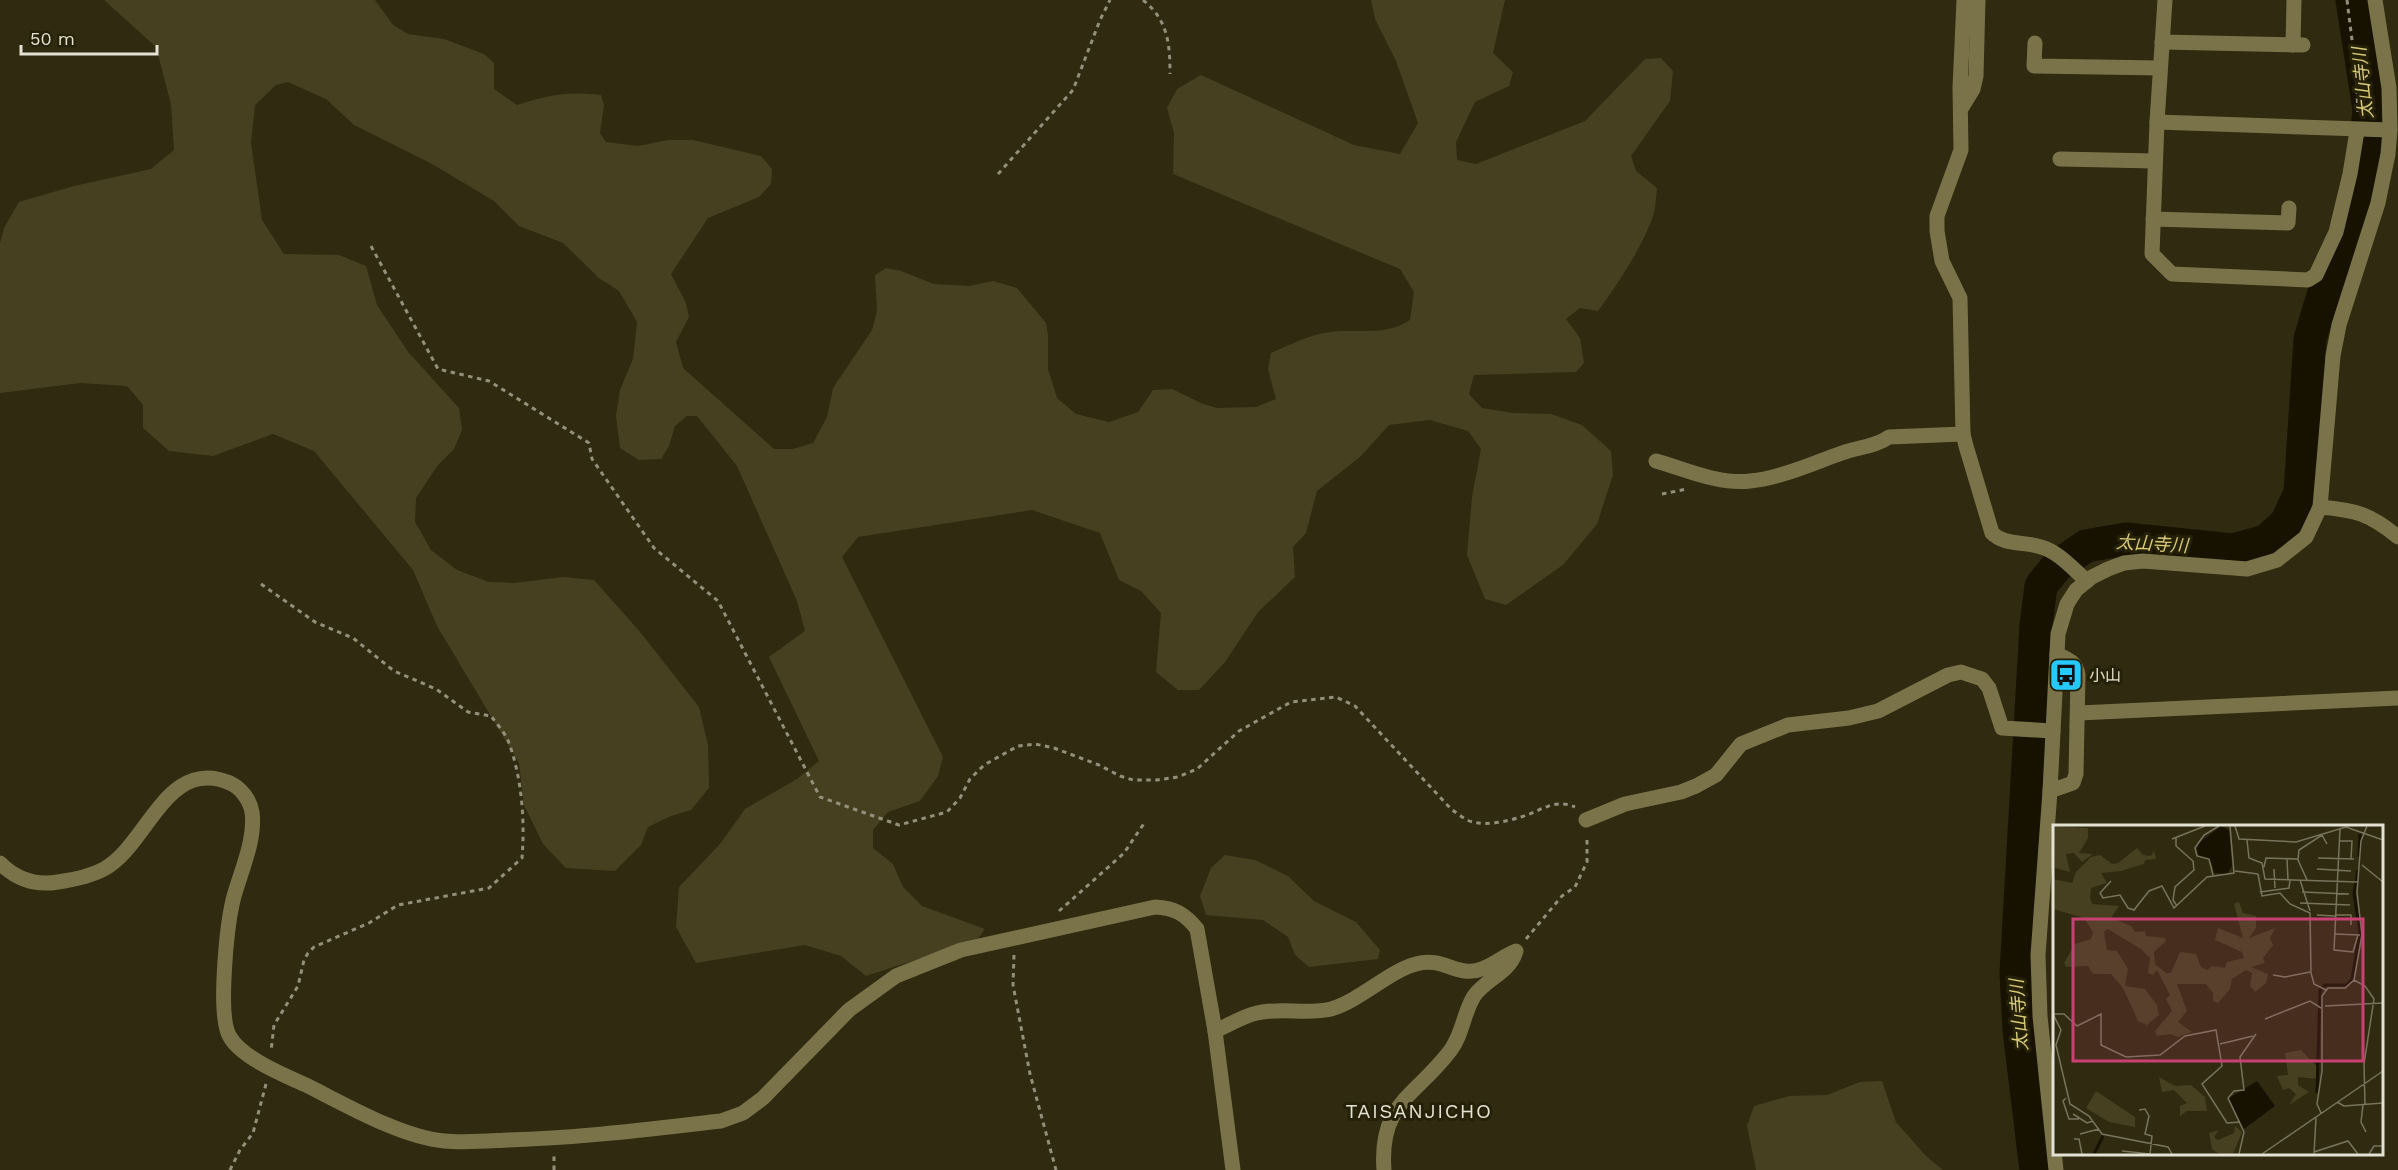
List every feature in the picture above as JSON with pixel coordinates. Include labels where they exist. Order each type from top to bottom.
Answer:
[{"type":"street","points":[[1964,0],[1961,150],[1937,216],[1942,261],[1960,297],[1964,434],[1992,533],[1998,539],[2042,547],[2057,555],[2087,581]]},
{"type":"street","points":[[1962,107],[1976,76],[1978,0]]},
{"type":"street","points":[[2165,0],[2152,254],[2172,274],[2308,280],[2316,275],[2336,232],[2358,130]]},
{"type":"street","points":[[2162,42],[2298,45],[2294,0]]},
{"type":"street","points":[[2053,1141],[2040,1016],[2038,955],[2050,791],[2048,731],[2058,634],[2067,604],[2076,590],[2108,569],[2124,563],[2143,561],[2247,569],[2277,560],[2306,537],[2320,507],[2333,356],[2339,325],[2385,175],[2385,130],[2389,88],[2375,0]]},
{"type":"street","points":[[2035,43],[2034,66],[2160,68]]},
{"type":"street","points":[[2157,122],[2385,130]]},
{"type":"street","points":[[2060,159],[2155,161]]},
{"type":"street","points":[[2153,219],[2288,223],[2289,208]]},
{"type":"street","points":[[1656,461],[1722,480],[1749,482],[1788,472],[1847,451],[1879,444],[1889,437],[1964,434]]},
{"type":"street","points":[[2320,507],[2346,509],[2366,515],[2398,537]]},
{"type":"street","points":[[2050,791],[2073,783],[2076,774],[2079,713],[2077,667],[2069,659],[2057,654]]},
{"type":"street","points":[[1586,820],[1626,804],[1681,792],[1695,786],[1716,775],[1741,744],[1788,725],[1849,718],[1878,711],[1948,675],[1961,672],[1982,679],[1989,688],[2002,728],[2048,731]]},
{"type":"street","points":[[2079,713],[2398,698]]},
{"type":"street","points":[[0,863],[17,878],[34,883],[55,883],[105,869],[127,849],[172,792],[184,783],[200,779],[216,779],[232,784],[245,794],[252,811],[250,836],[232,904],[222,1003],[224,1022],[230,1038],[243,1052],[369,1116],[415,1134],[444,1141],[554,1139],[721,1121],[743,1113],[763,1098],[849,1010],[896,976],[961,950],[1155,907],[1171,908],[1186,916],[1197,929],[1215,1031],[1233,1170]]},
{"type":"street","points":[[1215,1031],[1257,1013],[1314,1012],[1330,1009],[1360,995],[1416,963],[1445,964],[1465,971],[1477,970],[1516,951]]},
{"type":"street","points":[[1384,1170],[1384,1136],[1389,1121],[1399,1105],[1449,1052],[1460,1036],[1474,997],[1488,981],[1512,963],[1516,951]]},
{"type":"street","points":[[2054,1155],[2056,1170]]},
{"type":"path","points":[[998,174],[1073,90],[1110,0]]},
{"type":"path","points":[[1143,0],[1161,19],[1167,34],[1170,74]]},
{"type":"path","points":[[2347,0],[2356,72],[2358,130]]},
{"type":"path","points":[[371,246],[438,369],[489,381],[589,443],[592,459],[654,549],[718,601],[820,797],[899,825],[948,812],[960,798],[970,779],[984,765],[1017,746],[1035,744],[1054,748],[1133,780],[1178,777],[1197,769],[1247,726],[1290,702],[1336,697],[1356,706],[1452,810],[1473,822],[1494,822],[1521,817],[1548,805],[1566,803],[1576,808],[1586,820],[1587,862],[1581,876],[1575,887],[1562,896],[1516,951]]},
{"type":"path","points":[[230,1170],[240,1150],[253,1133],[270,1067],[273,1025],[298,986],[308,952],[314,947],[369,923],[398,905],[489,888],[522,858],[524,835],[520,794],[508,741],[491,716],[468,712],[436,689],[394,671],[353,638],[315,622],[261,584]]},
{"type":"path","points":[[1051,919],[1124,853],[1145,822]]},
{"type":"path","points":[[1021,948],[1013,956],[1013,985],[1030,1074],[1056,1170]]},
{"type":"shaded area","points":[[104,0],[375,0],[393,25],[408,34],[444,39],[484,54],[494,63],[494,89],[517,105],[558,95],[578,93],[601,95],[604,105],[600,133],[606,142],[638,146],[668,140],[693,140],[761,156],[772,169],[771,184],[759,197],[708,218],[671,274],[686,303],[689,317],[676,342],[683,368],[774,449],[793,449],[813,443],[827,417],[833,388],[872,330],[877,311],[875,275],[886,268],[901,271],[934,284],[969,286],[993,281],[1017,288],[1046,323],[1048,369],[1057,398],[1076,414],[1109,422],[1138,412],[1153,390],[1172,389],[1217,408],[1256,407],[1276,399],[1268,369],[1271,353],[1317,334],[1390,329],[1410,320],[1414,292],[1400,269],[1173,174],[1174,133],[1167,108],[1177,89],[1201,75],[1354,145],[1400,154],[1418,123],[1396,61],[1375,19],[1371,0],[1505,0],[1493,53],[1513,72],[1509,86],[1475,102],[1456,142],[1457,160],[1476,164],[1585,121],[1645,59],[1661,58],[1673,71],[1670,101],[1631,156],[1636,171],[1657,188],[1655,209],[1645,236],[1598,311],[1580,308],[1566,319],[1580,338],[1584,363],[1576,372],[1474,375],[1469,394],[1482,408],[1513,413],[1551,414],[1582,425],[1611,451],[1613,475],[1597,524],[1563,565],[1506,605],[1485,599],[1467,555],[1472,497],[1481,449],[1468,431],[1430,420],[1389,425],[1361,456],[1317,491],[1306,533],[1293,547],[1295,577],[1258,612],[1225,662],[1199,690],[1178,690],[1156,672],[1161,613],[1141,591],[1119,580],[1100,533],[1032,510],[858,537],[842,557],[943,757],[938,776],[920,801],[888,812],[873,830],[873,848],[893,864],[903,887],[922,906],[985,929],[977,940],[866,976],[841,956],[805,945],[696,963],[676,927],[679,887],[720,844],[745,809],[797,779],[819,761],[769,657],[805,631],[797,601],[737,466],[697,416],[687,416],[675,426],[669,446],[661,459],[639,460],[620,448],[616,416],[620,390],[633,359],[637,322],[619,291],[599,278],[563,243],[519,226],[494,201],[432,164],[354,125],[326,99],[288,82],[276,85],[255,105],[251,143],[262,220],[284,254],[339,255],[366,266],[377,305],[409,353],[459,408],[462,430],[454,449],[438,465],[416,498],[415,522],[431,550],[457,570],[489,582],[514,583],[563,577],[594,580],[641,633],[699,707],[708,745],[709,788],[691,810],[648,827],[641,845],[615,871],[566,868],[543,844],[524,805],[519,763],[437,626],[413,570],[314,451],[273,434],[213,456],[169,451],[143,428],[143,405],[127,386],[80,383],[0,393],[0,243],[4,228],[19,202],[74,186],[151,169],[174,150],[171,104],[156,47]]},
{"type":"shaded area","points":[[1225,855],[1255,860],[1288,876],[1314,901],[1356,922],[1380,950],[1378,959],[1309,967],[1295,955],[1288,937],[1263,920],[1206,915],[1200,896],[1211,868]]},
{"type":"shaded area","points":[[1882,1081],[1896,1122],[1926,1156],[1943,1170],[1756,1170],[1747,1126],[1754,1106],[1789,1096],[1827,1095],[1860,1082]]},
{"type":"waterway","name":"太山寺川","points":[[2036,1170],[2019,1030],[2016,973],[2036,625],[2041,586],[2057,566],[2086,546],[2126,539],[2233,550],[2266,541],[2286,523],[2300,493],[2310,339],[2354,208],[2365,151],[2369,110],[2352,0]]},
{"type":"place","name":"小山","points":[[2066,675]]},
{"type":"district","name":"TAISANJICHO","points":[[1419,1111]]}]
